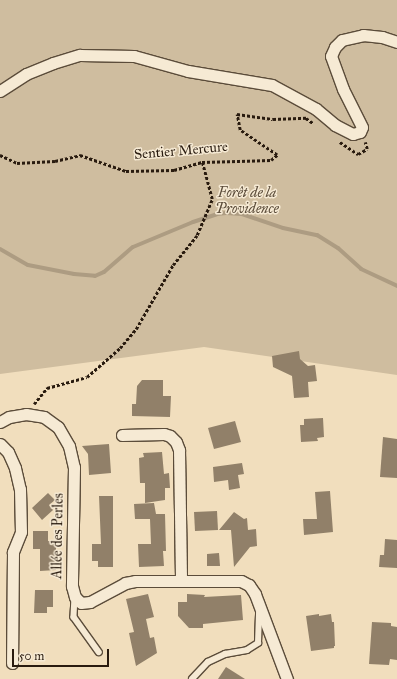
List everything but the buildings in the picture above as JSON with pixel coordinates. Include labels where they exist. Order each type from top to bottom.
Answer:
[{"type":"street","points":[[0,91],[26,74],[52,63],[80,55],[134,56],[188,71],[272,85],[316,109],[335,124],[353,134],[360,132],[362,126],[343,88],[331,56],[335,47],[342,40],[363,35],[382,37],[397,42]]},
{"type":"street","name":"Allée des Perles","points":[[0,422],[9,417],[26,414],[44,418],[58,427],[70,451],[74,467],[72,586],[75,597],[81,603],[90,602],[125,583],[135,581],[241,581],[249,585],[287,679]]},
{"type":"street","points":[[122,435],[164,434],[170,436],[176,442],[178,450],[181,581]]},
{"type":"street","points":[[0,444],[8,452],[15,468],[20,489],[21,532],[13,552],[12,663]]},
{"type":"lane","points":[[75,597],[74,617],[99,652]]},
{"type":"lane","points":[[192,679],[208,662],[225,654],[247,650],[258,644],[259,607]]},
{"type":"path","name":"Sentier Mercure","points":[[0,156],[17,163],[55,161],[80,155],[126,171],[174,170],[202,162],[271,160],[277,155],[240,130],[237,114],[273,119],[306,118],[319,127]]},
{"type":"path","points":[[338,141],[358,154],[367,149],[360,132]]},
{"type":"path","points":[[26,414],[47,388],[88,378],[120,348],[136,329],[173,265],[197,236],[212,199],[202,162]]},
{"type":"green space","name":"Forêt de la Providence","points":[[0,0],[397,0],[397,375],[204,347],[0,374]]},
{"type":"waterway","points":[[0,249],[28,265],[74,274],[95,276],[104,272],[133,247],[193,222],[217,214],[242,214],[283,228],[317,235],[338,248],[361,269],[397,286]]}]
